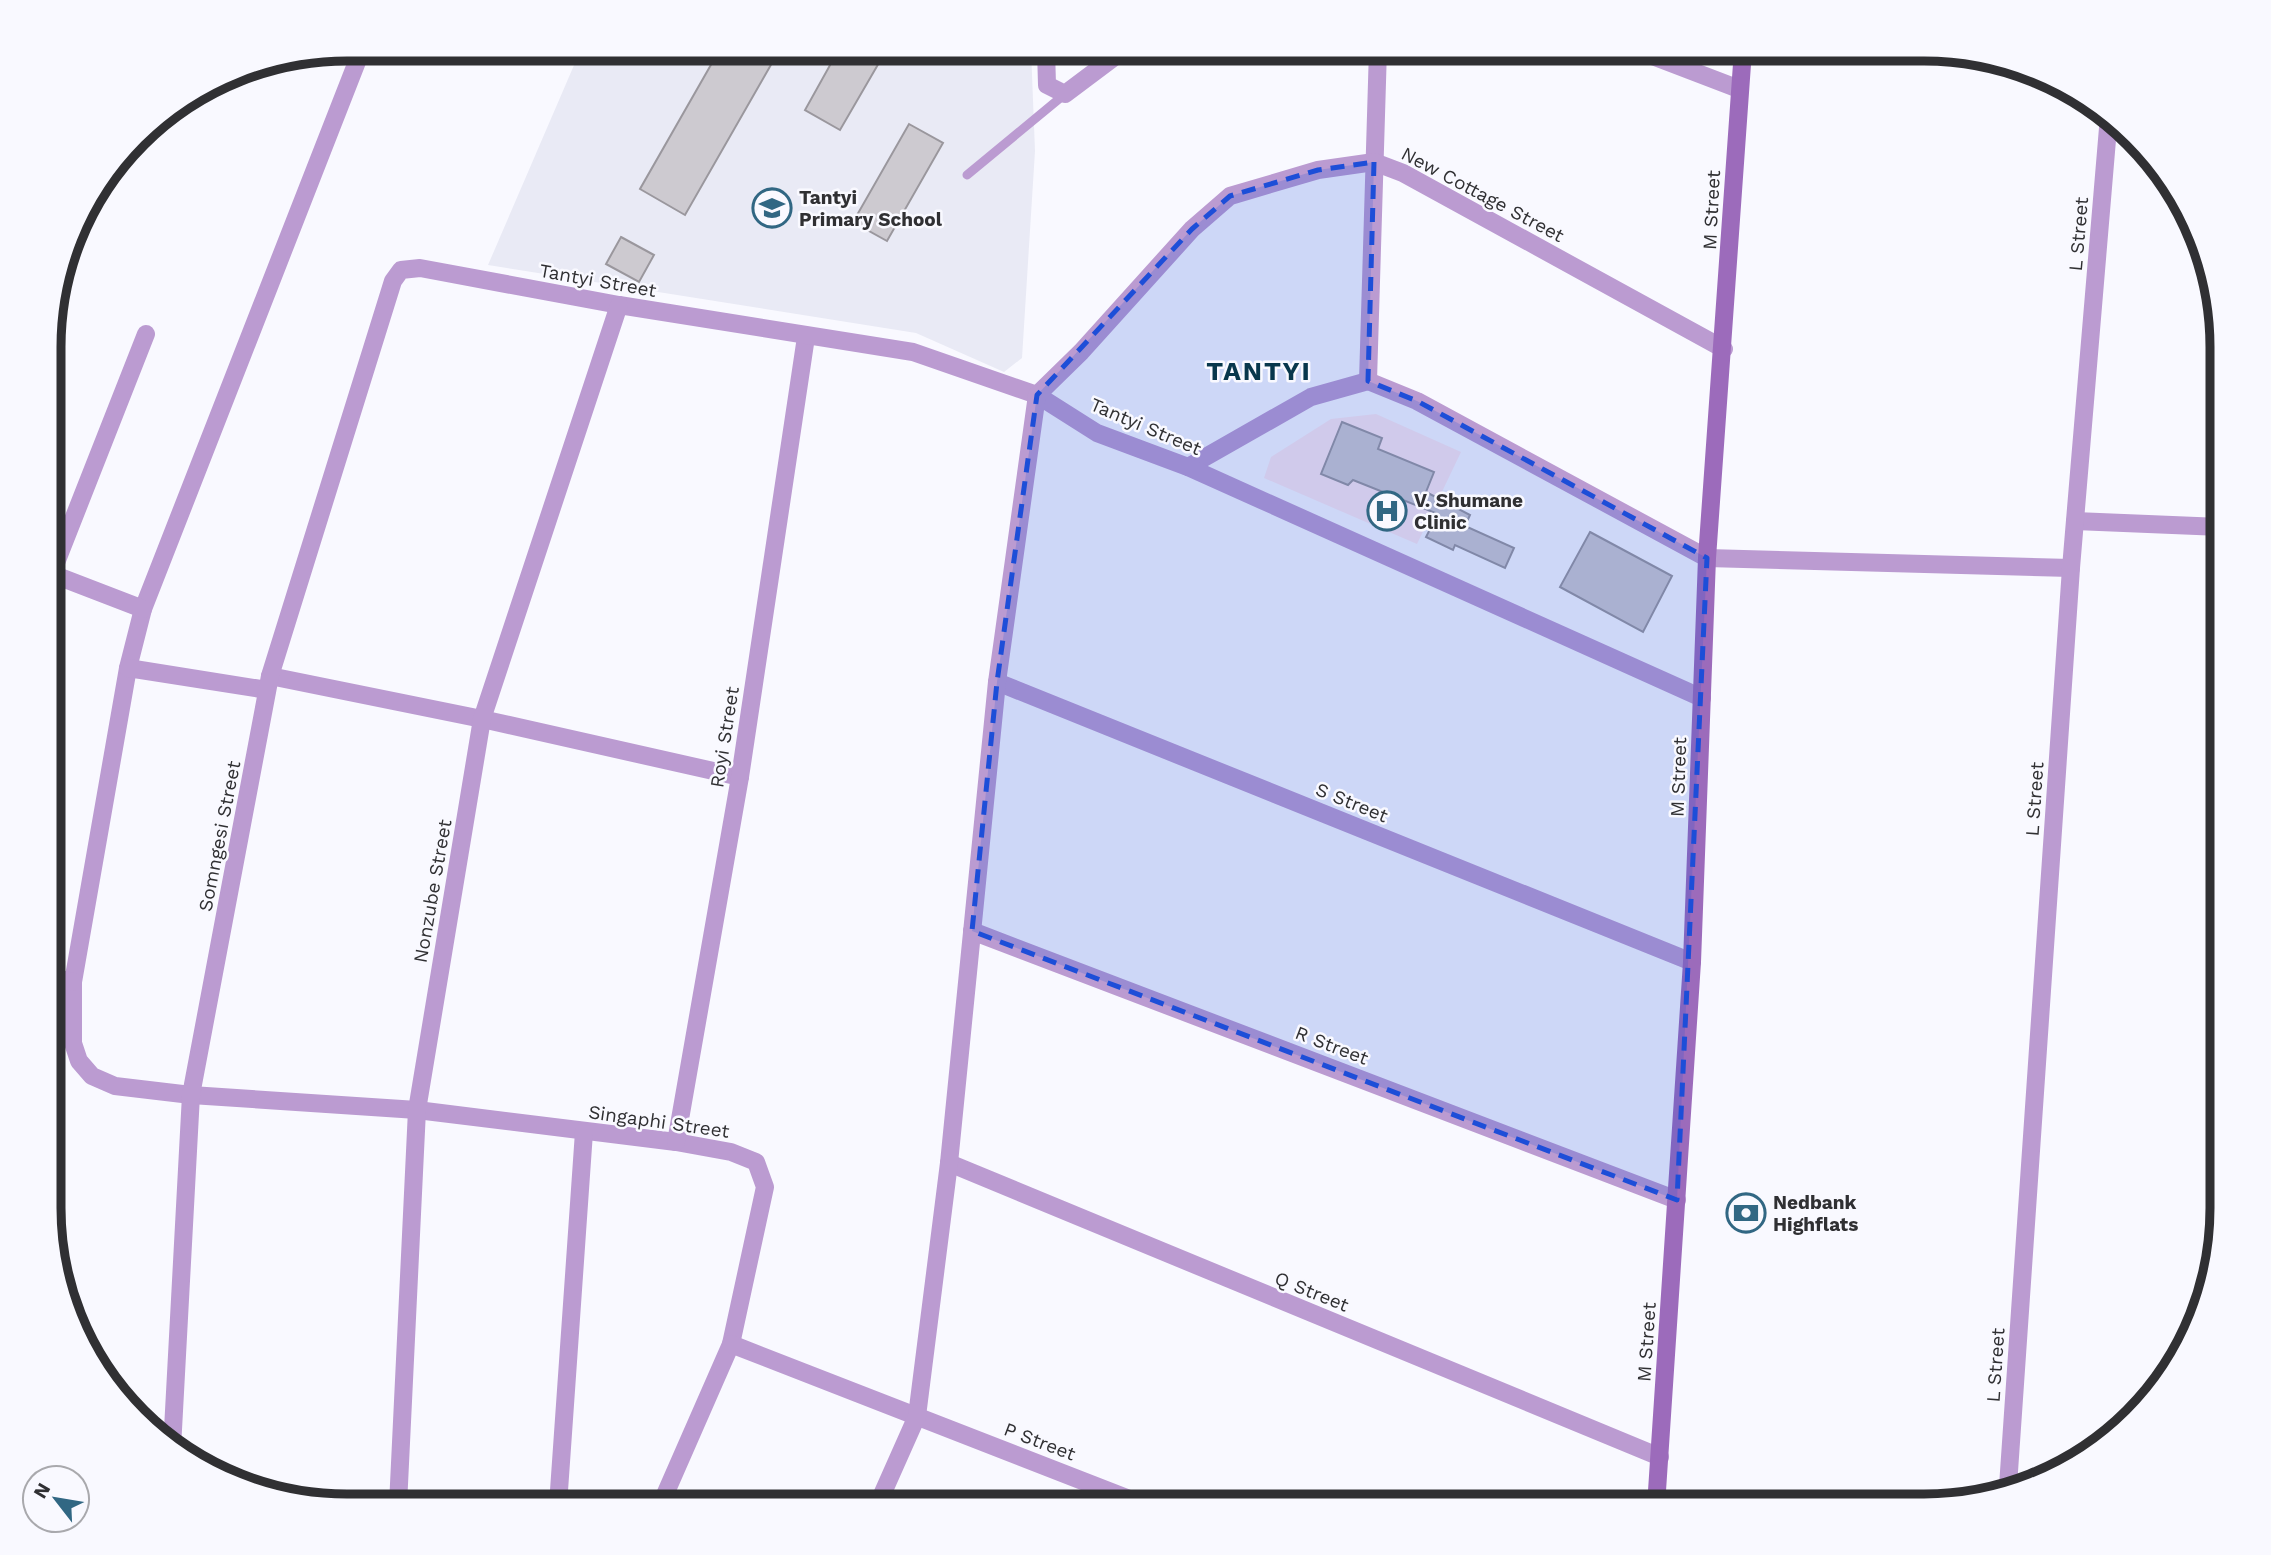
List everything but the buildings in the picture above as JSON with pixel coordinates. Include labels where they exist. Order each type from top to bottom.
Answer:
[{"type":"street","name":"Singaphi Street","points":[[357,61],[143,609],[128,668],[73,982],[74,1043],[79,1061],[92,1076],[115,1086],[191,1095],[417,1111],[676,1142],[749,1157],[761,1171],[765,1187],[731,1344],[665,1494]]},
{"type":"street","points":[[1046,61],[1047,85],[1065,94],[1109,61]]},
{"type":"street","points":[[1368,381],[1378,61]]},
{"type":"street","points":[[1666,61],[1739,89]]},
{"type":"street","name":"M Street","points":[[1657,1494],[1692,962],[1707,558],[1724,349],[1742,61]]},
{"type":"street","name":"L Street","points":[[2008,1481],[2071,568],[2108,129]]},
{"type":"street","name":"New Cottage Street","points":[[1037,395],[1081,352],[1192,229],[1230,196],[1318,170],[1374,162],[1403,173],[1724,349]]},
{"type":"street","name":"Tantyi Street","points":[[420,268],[806,337],[913,352],[1037,395],[1097,433],[1188,467],[1702,698]]},
{"type":"street","name":"Somngesi Street","points":[[173,1435],[191,1095],[268,683],[393,281],[401,270],[420,268]]},
{"type":"street","name":"Nonzube Street","points":[[398,1494],[417,1111],[482,719],[619,305]]},
{"type":"street","points":[[61,549],[146,334]]},
{"type":"street","name":"Royi Street","points":[[676,1142],[740,777],[806,337]]},
{"type":"street","points":[[1188,467],[1311,397],[1368,381],[1417,401],[1707,558],[2071,568]]},
{"type":"street","points":[[882,1494],[917,1416],[949,1163],[997,682],[1037,395]]},
{"type":"street","points":[[2075,521],[2210,527]]},
{"type":"street","points":[[61,578],[143,609]]},
{"type":"street","points":[[128,668],[268,683],[482,719],[740,777]]},
{"type":"street","name":"S Street","points":[[997,682],[1692,962]]},
{"type":"street","name":"R Street","points":[[972,931],[1677,1200]]},
{"type":"street","points":[[61,979],[73,982]]},
{"type":"street","points":[[559,1494],[584,1132]]},
{"type":"street","name":"Q Street","points":[[949,1163],[1660,1457]]},
{"type":"street","name":"P Street","points":[[731,1344],[1116,1494]]},
{"type":"lane","points":[[967,175],[1065,94]]},
{"type":"highlighted area","points":[[1374,162],[1368,381],[1417,401],[1707,558],[1677,1200],[972,931],[997,682],[1037,395],[1192,229],[1230,196],[1318,170]]},
{"type":"shaded area","name":"Tantyi Primary School","points":[[576,61],[1031,61],[1035,151],[1022,358],[1004,372],[916,333],[488,265]]},
{"type":"shaded area","name":"V. Shumane Clinic","points":[[1376,414],[1461,452],[1417,544],[1264,478],[1271,457],[1331,419]]},
{"type":"place","name":"Tantyi Primary School","points":[[772,208]]},
{"type":"place","name":"V. Shumane Clinic","points":[[1387,511]]},
{"type":"place","name":"Nedbank Highflats","points":[[1746,1213]]},
{"type":"district","name":"TANTYI","points":[[1259,371]]}]
